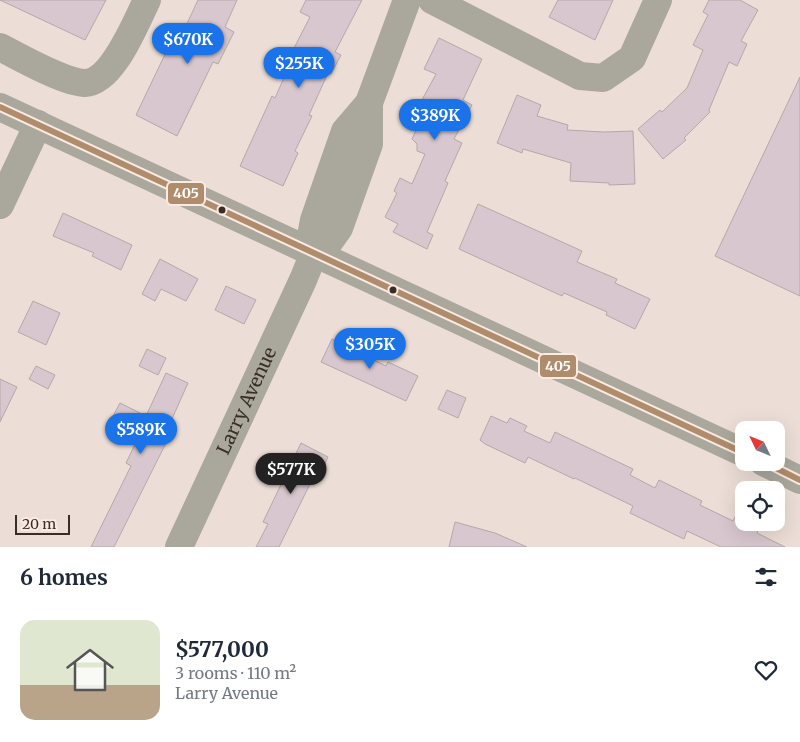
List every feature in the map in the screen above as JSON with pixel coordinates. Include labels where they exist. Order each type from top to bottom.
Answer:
[{"type":"street","points":[[0,48],[68,79],[86,83],[102,76],[120,55],[147,0]]},
{"type":"street","points":[[314,253],[329,242],[339,228],[369,144],[369,103],[407,0]]},
{"type":"street","points":[[432,0],[580,76],[603,78],[632,58],[658,0]]},
{"type":"street","points":[[0,107],[735,449]]},
{"type":"street","points":[[0,205],[38,124]]},
{"type":"street","name":"Larry Avenue","points":[[179,547],[314,253]]},
{"type":"street","points":[[785,468],[797,472]]},
{"type":"building","points":[[0,0],[106,0],[85,40]]},
{"type":"building","points":[[198,0],[237,0],[225,27],[234,32],[218,64],[213,62],[177,136],[136,115],[179,25],[185,28]]},
{"type":"building","points":[[306,0],[362,0],[335,52],[341,55],[331,74],[328,73],[309,115],[312,116],[295,151],[298,153],[283,186],[240,166],[272,96],[275,98],[294,55],[291,54],[310,17],[300,12]]},
{"type":"building","points":[[558,0],[613,0],[595,40],[549,17]]},
{"type":"building","points":[[709,0],[740,0],[758,10],[741,41],[747,44],[737,66],[729,62],[709,110],[710,112],[684,138],[686,140],[663,159],[638,129],[660,110],[662,112],[687,88],[703,50],[693,45],[708,15],[703,12]]},
{"type":"building","points":[[439,38],[482,59],[463,100],[472,105],[454,139],[462,143],[445,181],[448,183],[427,232],[433,235],[427,249],[393,232],[398,224],[385,217],[397,193],[394,191],[400,178],[412,184],[425,154],[417,151],[417,144],[412,139],[424,113],[417,109],[436,74],[424,69]]},
{"type":"building","points":[[800,77],[800,296],[715,256]]},
{"type":"building","points":[[517,95],[541,105],[537,116],[568,125],[567,130],[633,131],[635,184],[609,185],[609,183],[570,181],[571,163],[523,149],[522,153],[497,143]]},
{"type":"building","points":[[478,204],[582,251],[577,262],[617,279],[615,283],[650,299],[635,329],[606,315],[607,312],[564,293],[562,296],[459,249]]},
{"type":"building","points":[[63,213],[132,245],[121,270],[92,256],[94,253],[53,236]]},
{"type":"building","points":[[160,259],[198,279],[186,301],[161,289],[155,301],[142,294]]},
{"type":"building","points":[[226,286],[256,300],[244,324],[215,310]]},
{"type":"building","points":[[33,301],[60,313],[46,345],[18,332]]},
{"type":"building","points":[[332,339],[386,366],[388,362],[418,376],[406,401],[321,362]]},
{"type":"building","points":[[147,349],[166,358],[158,375],[139,366]]},
{"type":"building","points":[[36,366],[55,375],[48,389],[29,379]]},
{"type":"building","points":[[166,373],[188,383],[163,439],[167,441],[114,547],[91,547],[131,466],[126,463],[141,432],[112,418],[120,403],[146,416]]},
{"type":"building","points":[[0,379],[17,387],[0,422]]},
{"type":"building","points":[[447,390],[466,398],[458,418],[438,409]]},
{"type":"building","points":[[491,416],[507,423],[510,418],[527,426],[524,431],[550,443],[555,432],[633,469],[630,475],[655,488],[659,480],[702,501],[700,505],[733,521],[735,517],[735,531],[758,531],[757,533],[785,547],[721,547],[687,531],[684,539],[630,513],[633,506],[528,457],[525,463],[480,440]]},
{"type":"building","points":[[301,443],[328,457],[316,482],[312,480],[279,547],[256,547],[268,524],[263,522]]},
{"type":"building","points":[[455,522],[495,533],[527,547],[449,547]]},
{"type":"transit line","name":"405","points":[[0,107],[735,449]]},
{"type":"transit line","name":"405","points":[[782,471],[800,480]]}]
